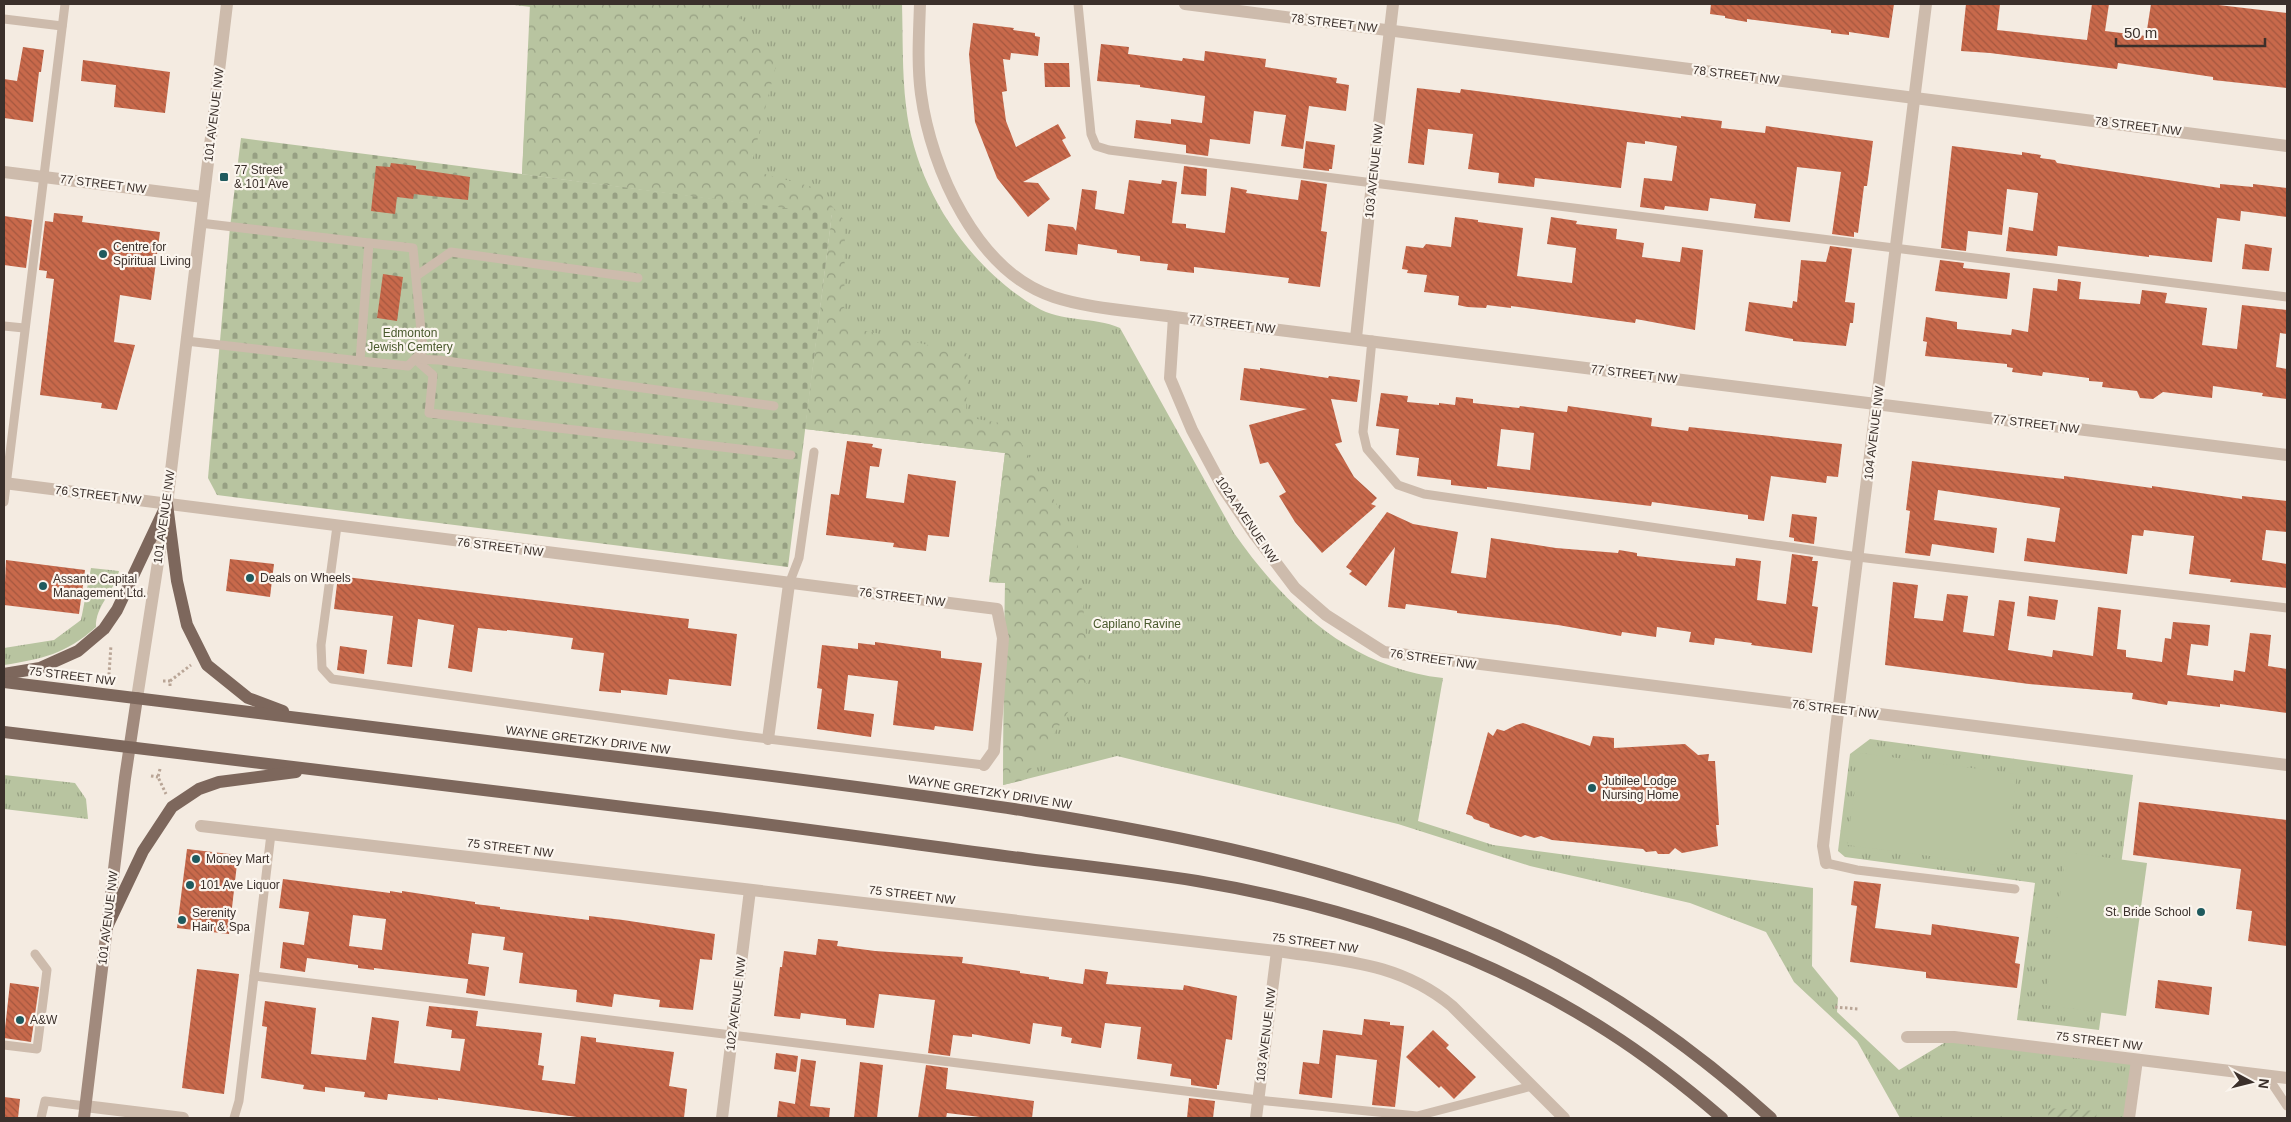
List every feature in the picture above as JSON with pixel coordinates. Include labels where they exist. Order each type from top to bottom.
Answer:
[{"type":"main road","points":[[4,674],[40,668],[78,650],[104,629],[117,610],[167,504]]},
{"type":"main road","points":[[167,504],[177,581],[187,625],[207,665],[248,698],[311,720]]},
{"type":"main road","name":"75 STREET NW","points":[[4,682],[136,698]]},
{"type":"main road","name":"WAYNE GRETZKY DRIVE NW","points":[[136,698],[933,796],[1092,821],[1203,843],[1320,872],[1432,908],[1478,927],[1550,961],[1658,1027],[1727,1080],[1770,1118]]},
{"type":"main road","name":"101 AVENUE NW","points":[[84,1112],[136,698]]},
{"type":"main road","points":[[4,732],[1110,868],[1200,882],[1306,904],[1377,924],[1415,938],[1488,968],[1539,992],[1615,1036],[1722,1118]]},
{"type":"main road","points":[[106,928],[143,851],[172,807],[199,789],[219,782],[311,770]]},
{"type":"street","name":"101 AVENUE NW","points":[[136,698],[167,504],[227,4]]},
{"type":"street","name":"77 STREET NW","points":[[920,4],[918,66],[921,95],[934,151],[958,206],[974,232],[994,256],[1022,280],[1054,297],[1096,306],[1174,317],[1356,338],[2287,455]]},
{"type":"street","name":"78 STREET NW","points":[[1185,4],[2287,146]]},
{"type":"street","name":"103 AVENUE NW","points":[[1356,338],[1393,4]]},
{"type":"street","name":"104 AVENUE NW","points":[[1826,863],[1823,846],[1838,710],[1878,405],[1926,4]]},
{"type":"street","name":"77 STREET NW","points":[[4,172],[203,197]]},
{"type":"street","name":"102A AVENUE NW","points":[[1174,317],[1170,378],[1192,430],[1223,488],[1295,588],[1326,615],[1384,652]]},
{"type":"street","name":"76 STREET NW","points":[[5,483],[997,609],[1003,638],[994,751],[984,765]]},
{"type":"street","points":[[768,739],[789,584]]},
{"type":"street","name":"76 STREET NW","points":[[1384,652],[2287,766]]},
{"type":"street","name":"75 STREET NW","points":[[201,826],[1277,951],[1371,966],[1421,983],[1452,1006],[1564,1118]]},
{"type":"street","name":"102 AVENUE NW","points":[[722,1118],[750,890]]},
{"type":"street","name":"103 AVENUE NW","points":[[1256,1118],[1277,951]]},
{"type":"street","name":"75 STREET NW","points":[[1907,1037],[1954,1037],[2287,1078]]},
{"type":"street","points":[[2128,1118],[2137,1060]]},
{"type":"street","points":[[84,1112],[183,1118]]},
{"type":"lane","points":[[4,502],[65,4]]},
{"type":"lane","points":[[1078,4],[1091,134],[1096,146],[1109,150],[2287,297]]},
{"type":"lane","points":[[4,19],[62,26]]},
{"type":"lane","points":[[186,341],[408,366],[423,351],[413,248],[200,223]]},
{"type":"lane","points":[[360,361],[369,243]]},
{"type":"lane","points":[[416,276],[451,252],[638,278]]},
{"type":"lane","points":[[4,326],[24,328]]},
{"type":"lane","points":[[1372,340],[1363,432],[1367,450],[1398,485],[1424,494],[1858,556],[2287,608]]},
{"type":"lane","points":[[414,360],[439,360],[774,406]]},
{"type":"lane","points":[[414,360],[432,375],[429,413],[791,455]]},
{"type":"lane","points":[[789,584],[799,558],[814,452]]},
{"type":"lane","points":[[336,526],[320,646],[322,668],[332,679],[768,739],[984,765]]},
{"type":"lane","points":[[234,1118],[239,1101],[271,834]]},
{"type":"lane","points":[[1826,863],[1857,870],[2015,889]]},
{"type":"lane","points":[[4,1045],[36,1049],[47,970],[35,954]]},
{"type":"lane","points":[[254,976],[1258,1100],[1417,1116],[1532,1086]]},
{"type":"lane","points":[[2267,1076],[2287,1106]]},
{"type":"lane","points":[[41,1118],[45,1101],[84,1112]]},
{"type":"path","points":[[111,645],[110,674],[114,675]]},
{"type":"path","points":[[163,680],[170,682],[195,662]]},
{"type":"path","points":[[160,769],[158,777],[167,797]]},
{"type":"path","points":[[151,776],[158,777]]},
{"type":"path","points":[[1835,1007],[1858,1009]]},
{"type":"green space","name":"Capilano Ravine","points":[[505,4],[902,4],[903,68],[911,136],[920,166],[933,194],[949,222],[967,247],[988,270],[1011,290],[1036,307],[1067,318],[1110,324],[1120,328],[1234,533],[1254,560],[1298,608],[1323,629],[1350,647],[1378,661],[1409,672],[1443,678],[1418,821],[1493,845],[1813,888],[1812,966],[1838,998],[1837,1012],[1899,1070],[1954,1037],[2137,1060],[2129,1118],[1900,1118],[1857,1041],[1794,982],[1766,932],[1690,903],[1530,866],[1398,824],[1117,756],[1003,785],[1005,583],[989,582],[1005,453],[805,429],[832,214],[522,174],[531,7]]},
{"type":"green space","points":[[530,4],[730,4],[776,65],[750,170],[816,188],[845,221],[844,326],[968,354],[966,417],[1011,425],[1077,540],[1090,678],[1024,780],[1003,785],[1005,583],[989,582],[1005,453],[805,429],[832,215],[522,174]]},
{"type":"green space","name":"Edmonton Jewish Cemtery","points":[[241,138],[832,214],[788,567],[217,495],[208,478],[230,227]]},
{"type":"green space","points":[[91,568],[119,571],[114,585],[99,612],[96,627],[74,643],[53,654],[4,665],[4,648],[54,640],[81,620]]},
{"type":"green space","points":[[1870,739],[2133,775],[2099,1030],[2017,1020],[2035,883],[1845,857],[1838,851],[1850,754]]},
{"type":"green space","points":[[1860,753],[2017,774],[2005,866],[1847,845]]},
{"type":"green space","points":[[4,775],[75,783],[86,799],[88,819],[4,809]]},
{"type":"green space","points":[[2066,852],[2147,863],[2126,1016],[2045,1005]]},
{"type":"green space","points":[[2049,1108],[2097,1111],[2096,1118],[2048,1118]]},
{"type":"building","points":[[1711,4],[1894,4],[1889,38],[1849,32],[1849,35],[1831,33],[1831,30],[1725,18],[1725,16],[1710,14]]},
{"type":"building","points":[[1966,4],[2000,4],[1997,30],[2087,40],[2092,4],[2109,4],[2105,31],[2146,36],[2151,4],[2210,4],[2287,13],[2287,88],[2213,80],[2213,77],[2118,63],[2117,69],[1961,51]]},
{"type":"building","points":[[973,23],[1014,28],[1013,30],[1035,33],[1035,36],[1040,37],[1038,56],[1011,53],[1010,60],[1003,59],[1007,91],[1002,92],[1006,121],[1016,147],[1058,124],[1066,138],[1062,140],[1071,156],[1023,182],[1038,183],[1050,199],[1028,217],[997,178],[975,122],[969,54]]},
{"type":"building","points":[[1101,44],[1129,47],[1128,54],[1182,61],[1183,58],[1204,61],[1205,51],[1266,59],[1265,67],[1337,78],[1336,83],[1349,85],[1346,111],[1309,106],[1303,149],[1281,146],[1286,115],[1254,111],[1250,144],[1210,139],[1208,156],[1186,153],[1186,145],[1134,138],[1136,120],[1171,124],[1171,119],[1202,123],[1205,96],[1140,87],[1140,85],[1097,81]]},
{"type":"building","points":[[23,47],[44,50],[41,72],[39,72],[33,122],[4,118],[4,79],[17,81]]},
{"type":"building","points":[[83,60],[170,72],[165,113],[114,107],[116,85],[81,81]]},
{"type":"building","points":[[1044,63],[1069,63],[1070,87],[1045,87]]},
{"type":"building","points":[[1417,88],[1460,93],[1461,89],[1681,118],[1681,116],[1722,121],[1721,128],[1765,133],[1766,126],[1873,141],[1867,186],[1864,186],[1858,233],[1854,232],[1854,237],[1832,234],[1841,172],[1797,167],[1790,222],[1754,218],[1756,204],[1710,198],[1708,211],[1665,206],[1664,210],[1640,207],[1644,178],[1672,181],[1677,146],[1645,141],[1645,144],[1627,142],[1621,188],[1535,178],[1534,187],[1498,183],[1499,173],[1468,169],[1473,134],[1428,129],[1424,165],[1408,163]]},
{"type":"building","points":[[1306,141],[1335,145],[1332,169],[1329,169],[1329,171],[1303,168]]},
{"type":"building","points":[[1952,146],[2022,155],[2022,152],[2041,155],[2040,158],[2055,160],[2057,163],[2220,188],[2220,184],[2253,187],[2253,184],[2287,188],[2287,217],[2241,211],[2240,221],[2217,218],[2212,262],[2149,255],[2149,257],[2058,246],[2057,256],[2006,251],[2009,227],[2033,231],[2038,193],[2007,189],[2002,235],[1968,231],[1966,251],[1941,248]]},
{"type":"building","points":[[391,163],[416,166],[416,169],[470,177],[468,200],[414,194],[413,199],[397,197],[395,214],[371,211],[376,166],[390,167]]},
{"type":"building","points":[[1184,166],[1207,169],[1206,196],[1181,194]]},
{"type":"building","points":[[1129,180],[1161,184],[1162,180],[1177,182],[1172,223],[1186,224],[1186,228],[1225,233],[1231,187],[1247,190],[1246,193],[1298,200],[1301,180],[1327,184],[1321,231],[1327,232],[1320,287],[1288,283],[1289,278],[1194,267],[1194,273],[1167,270],[1168,264],[1140,261],[1140,256],[1117,253],[1117,250],[1078,244],[1077,255],[1045,251],[1048,224],[1073,227],[1076,231],[1082,189],[1097,191],[1095,209],[1124,214]]},
{"type":"building","points":[[54,213],[83,216],[82,222],[160,232],[151,300],[120,295],[114,342],[135,345],[117,410],[101,408],[102,403],[40,395],[54,279],[46,278],[47,271],[39,270],[45,221],[53,222]]},
{"type":"building","points":[[4,216],[32,220],[26,268],[4,265]]},
{"type":"building","points":[[1455,217],[1523,228],[1517,276],[1572,283],[1576,248],[1547,244],[1551,217],[1577,221],[1576,224],[1617,229],[1616,239],[1644,243],[1642,257],[1680,262],[1682,247],[1703,250],[1695,330],[1636,319],[1635,323],[1511,306],[1511,308],[1487,305],[1486,308],[1467,307],[1458,305],[1459,296],[1424,292],[1427,275],[1407,273],[1408,270],[1402,269],[1406,246],[1423,248],[1426,244],[1451,247]]},
{"type":"building","points":[[2245,244],[2272,248],[2269,271],[2242,269]]},
{"type":"building","points":[[1830,246],[1852,249],[1845,302],[1855,303],[1853,323],[1850,323],[1846,346],[1793,341],[1793,339],[1745,331],[1749,302],[1792,308],[1793,301],[1797,302],[1801,260],[1826,262]]},
{"type":"building","points":[[1940,260],[1964,263],[1963,268],[2010,273],[2007,299],[1935,291]]},
{"type":"building","points":[[383,274],[403,277],[397,321],[377,318]]},
{"type":"building","points":[[2058,279],[2081,282],[2079,299],[2140,304],[2142,290],[2167,293],[2165,303],[2207,308],[2202,345],[2237,349],[2242,305],[2287,310],[2287,334],[2280,333],[2276,367],[2287,369],[2287,399],[2262,396],[2263,393],[2213,386],[2212,398],[2163,392],[2153,399],[2140,398],[2137,391],[2102,387],[2103,382],[2089,381],[2089,378],[2043,372],[2042,376],[2012,372],[2013,368],[2007,367],[2007,364],[1925,356],[1927,342],[1923,341],[1926,317],[1957,322],[1957,329],[2011,335],[2012,329],[2028,332],[2033,288],[2057,291]]},
{"type":"building","points":[[1244,368],[1260,370],[1260,368],[1328,378],[1329,376],[1360,380],[1357,402],[1331,399],[1342,442],[1335,444],[1354,477],[1377,498],[1371,504],[1376,506],[1322,553],[1295,522],[1279,496],[1286,492],[1268,462],[1260,464],[1249,425],[1307,409],[1240,400]]},
{"type":"building","points":[[1381,393],[1408,396],[1407,402],[1439,405],[1439,403],[1455,405],[1456,397],[1473,399],[1473,403],[1567,412],[1568,406],[1652,418],[1651,426],[1688,431],[1689,427],[1842,444],[1838,477],[1827,476],[1826,483],[1771,476],[1764,521],[1748,519],[1748,515],[1652,502],[1651,506],[1487,487],[1487,489],[1451,485],[1451,480],[1417,476],[1419,458],[1396,455],[1399,429],[1376,426]],"holes":[[[1501,429],[1534,433],[1530,470],[1497,466]]]},
{"type":"building","points":[[847,441],[873,444],[872,447],[882,449],[879,467],[870,466],[866,498],[904,503],[908,474],[956,481],[949,537],[928,535],[926,551],[893,547],[894,543],[826,535],[831,494],[839,495]]},
{"type":"building","points":[[1912,461],[2064,479],[2064,476],[2152,488],[2152,486],[2242,499],[2242,496],[2287,501],[2287,532],[2266,530],[2262,560],[2287,564],[2287,588],[2230,582],[2231,579],[2189,574],[2194,536],[2144,530],[2143,536],[2132,535],[2127,574],[2024,561],[2027,538],[2055,542],[2060,508],[1938,490],[1934,520],[1997,528],[1994,553],[1932,544],[1930,556],[1905,553],[1910,511],[1906,510]]},
{"type":"building","points":[[1387,512],[1413,524],[1458,532],[1451,573],[1486,578],[1491,538],[1556,548],[1618,553],[1619,550],[1637,553],[1637,556],[1735,566],[1736,558],[1761,561],[1757,600],[1786,604],[1792,554],[1813,557],[1812,561],[1818,561],[1812,606],[1818,607],[1812,653],[1715,638],[1714,645],[1689,642],[1691,632],[1657,627],[1656,637],[1622,632],[1621,636],[1558,625],[1457,613],[1457,611],[1406,604],[1405,609],[1388,607],[1395,547],[1366,586],[1349,574],[1352,571],[1346,567]]},
{"type":"building","points":[[1792,514],[1817,517],[1814,544],[1794,541],[1794,538],[1789,537]]},
{"type":"building","name":"Deals on Wheels","points":[[230,559],[274,564],[270,597],[226,591]]},
{"type":"building","name":"Assante Capital Management Ltd.","points":[[6,560],[85,570],[79,614],[4,605]]},
{"type":"building","points":[[338,576],[689,619],[688,628],[737,634],[731,686],[669,679],[667,695],[621,690],[621,693],[599,691],[604,653],[571,649],[573,638],[478,628],[472,672],[448,668],[454,625],[418,619],[412,667],[387,664],[393,616],[334,609]]},
{"type":"building","points":[[1893,582],[1918,585],[1914,618],[1943,621],[1947,594],[1968,596],[1963,632],[1994,636],[1999,600],[2015,602],[2008,650],[2052,657],[2053,650],[2093,656],[2098,607],[2121,610],[2117,649],[2126,650],[2126,657],[2162,662],[2165,638],[2171,639],[2173,622],[2210,625],[2208,646],[2191,644],[2187,675],[2233,681],[2234,670],[2245,672],[2250,633],[2271,635],[2268,666],[2287,669],[2287,713],[2220,704],[2220,707],[2168,701],[2167,705],[2132,699],[2133,693],[2029,684],[1885,665]]},
{"type":"building","points":[[2029,596],[2058,600],[2055,620],[2027,616]]},
{"type":"building","points":[[875,642],[941,651],[941,658],[982,663],[973,731],[935,726],[934,730],[893,725],[898,681],[848,675],[844,710],[874,714],[871,737],[817,729],[822,689],[817,688],[822,645],[858,649],[858,643],[875,645]]},
{"type":"building","points":[[340,646],[367,650],[364,674],[337,670]]},
{"type":"building","name":"Jubilee Lodge Nursing Home","points":[[1523,723],[1590,746],[1593,736],[1614,738],[1614,748],[1685,744],[1698,755],[1709,754],[1708,761],[1715,761],[1719,825],[1716,825],[1718,846],[1682,853],[1675,848],[1669,854],[1658,854],[1656,851],[1646,852],[1643,849],[1552,840],[1541,836],[1534,838],[1525,835],[1521,837],[1490,827],[1489,824],[1466,814],[1488,732],[1493,736],[1497,729],[1504,731]]},
{"type":"building","points":[[2139,802],[2287,820],[2287,946],[2248,941],[2252,911],[2236,909],[2241,869],[2133,855]]},
{"type":"building","points":[[187,849],[238,855],[229,934],[177,928]]},
{"type":"building","points":[[283,879],[390,893],[390,891],[402,893],[402,891],[475,902],[475,904],[500,907],[500,909],[589,920],[589,916],[715,934],[712,960],[700,959],[693,1010],[659,1007],[660,1000],[614,994],[612,1007],[576,1002],[577,990],[519,983],[523,953],[503,950],[505,937],[472,933],[468,964],[489,967],[485,996],[466,993],[468,979],[374,968],[374,970],[358,968],[358,965],[307,958],[305,972],[280,968],[283,942],[304,945],[309,912],[279,908]],"holes":[[[353,915],[386,919],[382,950],[349,946]]]},
{"type":"building","points":[[1854,881],[1881,884],[1875,928],[1931,935],[1932,924],[2019,937],[2015,963],[2020,964],[2017,988],[1926,978],[1926,972],[1850,962],[1857,906],[1851,905]]},
{"type":"building","points":[[818,939],[838,941],[837,946],[875,951],[963,957],[962,963],[1020,971],[1020,973],[1049,977],[1049,979],[1083,984],[1085,969],[1108,972],[1106,984],[1183,990],[1184,985],[1237,996],[1232,1040],[1226,1039],[1219,1085],[1217,1085],[1217,1089],[1191,1085],[1191,1079],[1170,1076],[1172,1064],[1137,1059],[1141,1027],[1105,1023],[1101,1048],[1071,1043],[1072,1038],[1061,1036],[1062,1027],[1033,1023],[1030,1044],[972,1034],[972,1037],[953,1035],[950,1056],[928,1053],[935,1000],[879,994],[874,1028],[846,1025],[846,1019],[801,1013],[800,1019],[774,1016],[780,967],[782,967],[784,951],[816,955]]},
{"type":"building","points":[[197,969],[239,974],[224,1094],[182,1088]]},
{"type":"building","points":[[2158,980],[2212,987],[2209,1015],[2155,1008]]},
{"type":"building","name":"A&W","points":[[10,983],[39,987],[31,1042],[4,1038]]},
{"type":"building","points":[[265,1001],[316,1008],[311,1054],[366,1060],[372,1017],[399,1021],[394,1063],[460,1071],[465,1039],[451,1038],[452,1030],[426,1026],[429,1006],[478,1011],[476,1026],[542,1033],[538,1065],[544,1066],[542,1080],[575,1084],[581,1036],[596,1038],[596,1042],[674,1052],[669,1086],[687,1089],[684,1118],[584,1118],[438,1098],[438,1100],[388,1094],[387,1100],[364,1097],[365,1092],[325,1087],[325,1092],[303,1089],[304,1085],[261,1078],[267,1027],[262,1026]]},
{"type":"building","points":[[1364,1019],[1390,1022],[1390,1025],[1404,1026],[1395,1107],[1372,1105],[1377,1060],[1336,1055],[1332,1098],[1299,1094],[1303,1062],[1319,1064],[1323,1030],[1362,1035]]},
{"type":"building","points":[[1433,1030],[1449,1045],[1446,1048],[1476,1077],[1454,1099],[1441,1086],[1439,1088],[1406,1057]]},
{"type":"building","points":[[776,1053],[798,1056],[796,1072],[774,1069]]},
{"type":"building","points":[[801,1059],[816,1061],[810,1106],[830,1108],[829,1118],[777,1118],[779,1101],[795,1104]]},
{"type":"building","points":[[860,1062],[883,1065],[877,1118],[854,1118]]},
{"type":"building","points":[[926,1065],[948,1068],[946,1089],[1034,1101],[1032,1118],[988,1118],[947,1113],[946,1118],[918,1118]]},
{"type":"building","points":[[4,1097],[20,1099],[18,1118],[4,1118]]},
{"type":"building","points":[[1189,1098],[1215,1101],[1213,1118],[1187,1118]]},
{"type":"place","name":"77 Street & 101 Ave","points":[[224,177]]},
{"type":"place","name":"Centre for Spiritual Living","points":[[103,254]]},
{"type":"place","name":"Deals on Wheels","points":[[250,578]]},
{"type":"place","name":"Assante Capital Management Ltd.","points":[[43,586]]},
{"type":"place","name":"Jubilee Lodge Nursing Home","points":[[1592,788]]},
{"type":"place","name":"Money Mart","points":[[196,859]]},
{"type":"place","name":"101 Ave Liquor","points":[[190,885]]},
{"type":"place","name":"St. Bride School","points":[[2201,912]]},
{"type":"place","name":"Serenity Hair & Spa","points":[[182,920]]},
{"type":"place","name":"A&W","points":[[20,1020]]}]
